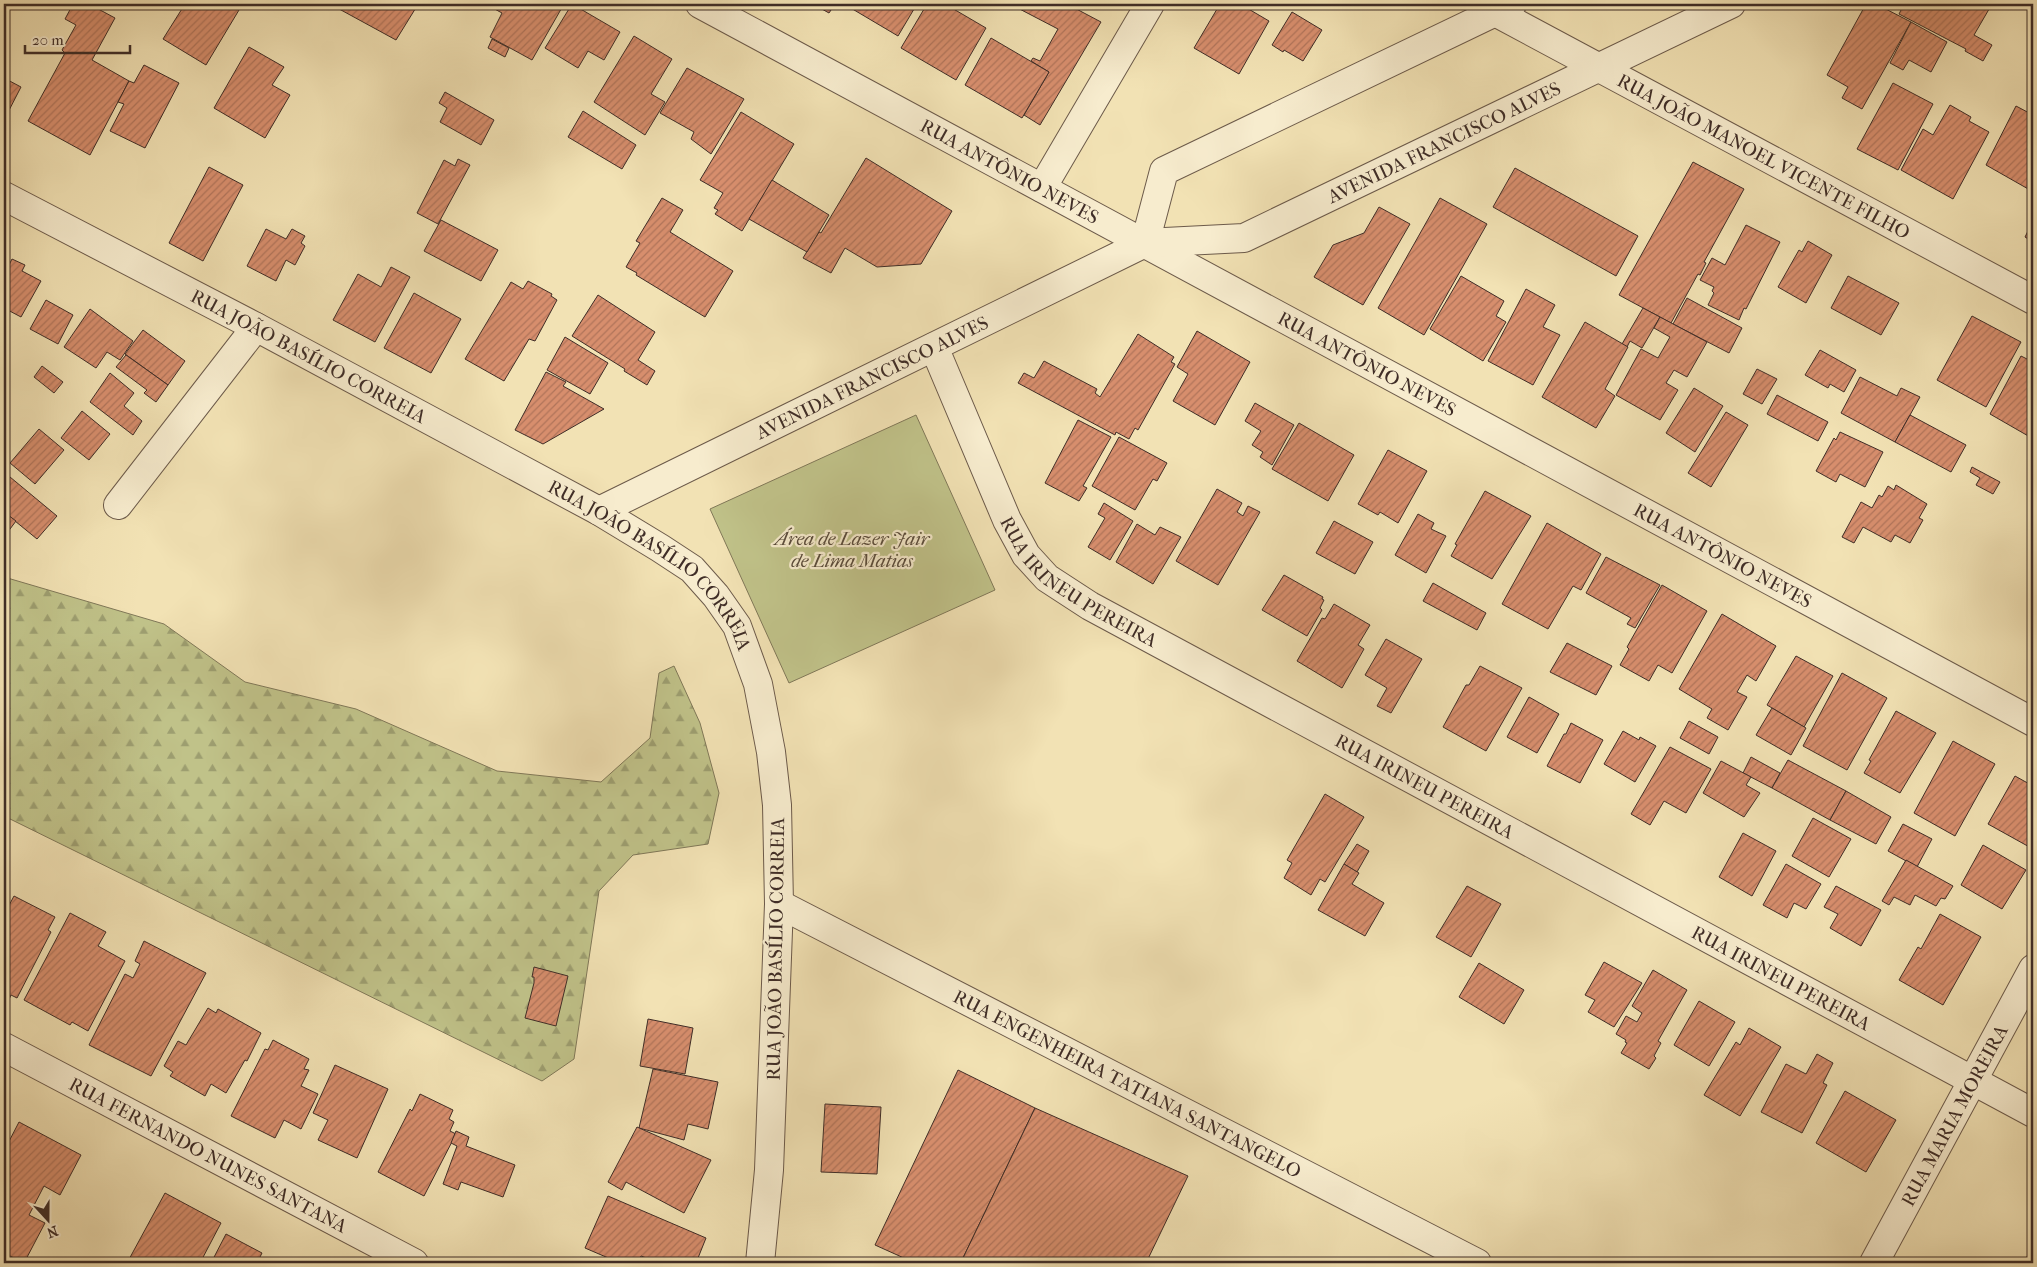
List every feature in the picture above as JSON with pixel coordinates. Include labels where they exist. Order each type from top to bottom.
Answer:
[{"type":"street","name":"RUA ANTÔNIO NEVES","points":[[700,4],[2033,722]]},
{"type":"street","points":[[1042,188],[1150,4]]},
{"type":"street","name":"AVENIDA FRANCISCO ALVES","points":[[599,511],[1145,243],[1244,238],[1731,4]]},
{"type":"street","points":[[1145,243],[1164,171],[1504,8]]},
{"type":"street","name":"RUA JOÃO MANOEL VICENTE FILHO","points":[[1504,8],[1599,67],[2033,300]]},
{"type":"street","name":"RUA JOÃO BASÍLIO CORREIA","points":[[4,196],[256,327],[599,511],[692,569],[716,596],[737,626],[758,684],[771,752],[777,805],[779,904],[770,1170],[760,1263]]},
{"type":"street","points":[[118,505],[256,327]]},
{"type":"street","name":"RUA IRINEU PEREIRA","points":[[934,347],[1007,520],[1026,554],[1047,578],[1090,606],[2033,1113]]},
{"type":"street","name":"RUA ENGENHEIRA TATIANA SANTANGELO","points":[[779,904],[1477,1263]]},
{"type":"street","name":"RUA MARIA MOREIRA","points":[[1874,1263],[2033,969]]},
{"type":"street","name":"RUA FERNANDO NUNES SANTANA","points":[[4,1047],[414,1263]]},
{"type":"green space","name":"Área de Lazer Jair de Lima Matias","points":[[916,415],[995,590],[789,683],[710,509]]},
{"type":"green space","points":[[4,577],[164,624],[245,682],[356,709],[497,771],[601,782],[650,738],[659,673],[674,666],[700,723],[719,793],[708,844],[633,855],[599,891],[574,1059],[542,1081],[4,816]]},
{"type":"building","points":[[73,4],[89,4],[115,18],[92,60],[129,81],[90,155],[28,121],[65,53],[62,50],[76,25],[65,19]]},
{"type":"building","points":[[185,4],[242,5],[206,65],[163,39]]},
{"type":"building","points":[[330,4],[413,4],[417,6],[396,40]]},
{"type":"building","points":[[493,4],[564,4],[532,60],[490,37],[502,13],[491,7]]},
{"type":"building","points":[[572,4],[620,32],[604,60],[588,51],[578,68],[545,48]]},
{"type":"building","points":[[813,4],[835,4],[829,13]]},
{"type":"building","points":[[844,4],[917,4],[898,36]]},
{"type":"building","points":[[927,4],[945,4],[986,28],[956,80],[901,48]]},
{"type":"building","points":[[1010,4],[1067,4],[1101,22],[1040,125],[1024,115],[1049,72],[1031,61],[1033,58],[1040,61],[1058,29]]},
{"type":"building","points":[[1220,4],[1240,4],[1269,21],[1239,74],[1194,48]]},
{"type":"building","points":[[1866,4],[1876,4],[1911,22],[1862,109],[1842,98],[1848,87],[1827,75]]},
{"type":"building","points":[[1904,4],[1992,4],[1974,35],[1992,45],[1983,61],[1965,51],[1966,49],[1899,14]]},
{"type":"building","points":[[1292,12],[1322,30],[1303,61],[1272,45]]},
{"type":"building","points":[[1911,22],[1947,42],[1931,72],[1909,60],[1903,70],[1890,63]]},
{"type":"building","points":[[634,36],[672,59],[651,94],[665,102],[645,135],[594,102]]},
{"type":"building","points":[[991,38],[1049,72],[1022,118],[965,85]]},
{"type":"building","points":[[492,39],[509,48],[505,57],[488,48]]},
{"type":"building","points":[[249,47],[284,67],[272,85],[290,95],[265,138],[214,108]]},
{"type":"building","points":[[144,65],[179,83],[145,148],[110,131],[124,104],[118,102],[129,81],[134,83]]},
{"type":"building","points":[[687,68],[744,99],[711,154],[691,139],[694,132],[660,113]]},
{"type":"building","points":[[4,78],[21,87],[4,120]]},
{"type":"building","points":[[1893,83],[1933,104],[1898,170],[1857,149]]},
{"type":"building","points":[[445,92],[494,120],[481,145],[440,122],[447,108],[439,103]]},
{"type":"building","points":[[1950,105],[1971,117],[1969,121],[1989,132],[1953,199],[1901,170],[1923,129],[1933,135]]},
{"type":"building","points":[[2016,106],[2033,115],[2033,184],[2030,190],[1986,165]]},
{"type":"building","points":[[583,111],[636,145],[622,169],[568,137]]},
{"type":"building","points":[[741,112],[794,144],[742,231],[715,214],[718,210],[714,208],[723,193],[700,180]]},
{"type":"building","points":[[866,158],[952,211],[921,264],[877,267],[845,248],[831,273],[803,258],[819,232],[821,233]]},
{"type":"building","points":[[458,159],[470,165],[438,224],[417,213],[444,160],[455,166]]},
{"type":"building","points":[[1693,162],[1744,189],[1704,262],[1706,263],[1700,275],[1698,274],[1671,323],[1619,295]]},
{"type":"building","points":[[209,167],[243,185],[203,261],[169,243]]},
{"type":"building","points":[[1515,168],[1638,236],[1616,276],[1493,207]]},
{"type":"building","points":[[772,180],[829,215],[807,252],[749,219]]},
{"type":"building","points":[[662,198],[683,210],[670,232],[733,271],[705,317],[626,267],[640,243],[636,241]]},
{"type":"building","points":[[1440,198],[1487,224],[1424,335],[1378,308]]},
{"type":"building","points":[[1379,207],[1410,224],[1363,305],[1314,277],[1333,245],[1364,233]]},
{"type":"building","points":[[441,220],[498,250],[481,281],[424,251]]},
{"type":"building","points":[[2033,221],[2033,242],[2025,237]]},
{"type":"building","points":[[1746,225],[1780,242],[1739,320],[1708,305],[1714,293],[1712,291],[1714,287],[1700,280],[1712,258],[1725,265]]},
{"type":"building","points":[[266,229],[286,239],[292,229],[305,236],[301,243],[305,246],[295,265],[286,260],[276,281],[247,266]]},
{"type":"building","points":[[1808,241],[1832,255],[1806,303],[1778,287],[1799,250],[1802,252]]},
{"type":"building","points":[[12,259],[25,265],[22,271],[41,281],[21,317],[4,308],[4,275]]},
{"type":"building","points":[[391,267],[410,277],[375,342],[333,320],[358,274],[381,287]]},
{"type":"building","points":[[1461,276],[1504,301],[1496,316],[1506,322],[1483,361],[1430,329]]},
{"type":"building","points":[[1848,276],[1899,303],[1881,335],[1831,308]]},
{"type":"building","points":[[528,281],[552,294],[551,296],[557,300],[535,341],[529,339],[504,381],[465,359],[511,282],[523,289]]},
{"type":"building","points":[[1526,289],[1555,305],[1543,327],[1560,335],[1533,385],[1488,361]]},
{"type":"building","points":[[414,293],[461,319],[431,373],[384,348]]},
{"type":"building","points":[[598,295],[655,332],[638,360],[655,371],[647,385],[572,336]]},
{"type":"building","points":[[1687,298],[1742,328],[1729,353],[1673,324]]},
{"type":"building","points":[[46,300],[73,315],[58,344],[30,329]]},
{"type":"building","points":[[1643,308],[1660,317],[1642,348],[1630,341],[1627,347],[1622,344]]},
{"type":"building","points":[[90,309],[133,341],[120,360],[107,352],[96,368],[64,347]]},
{"type":"building","points":[[1972,316],[2021,342],[1986,407],[1937,380]]},
{"type":"building","points":[[1660,317],[1707,342],[1687,377],[1674,370],[1666,383],[1678,390],[1660,420],[1616,395],[1641,349],[1658,358],[1670,337],[1654,328]]},
{"type":"building","points":[[1585,322],[1628,347],[1605,389],[1615,396],[1596,428],[1542,397]]},
{"type":"building","points":[[143,330],[185,361],[168,385],[125,354]]},
{"type":"building","points":[[1197,331],[1250,362],[1215,425],[1173,401],[1188,374],[1177,367]]},
{"type":"building","points":[[1138,334],[1174,357],[1171,362],[1175,364],[1138,430],[1135,428],[1129,439],[1116,432],[1115,435],[1018,383],[1024,373],[1034,378],[1044,361],[1097,389],[1095,393],[1100,397]]},
{"type":"building","points":[[565,337],[608,363],[590,394],[547,370]]},
{"type":"building","points":[[1820,350],[1856,370],[1844,392],[1830,384],[1828,388],[1805,375]]},
{"type":"building","points":[[126,355],[168,385],[156,402],[144,393],[147,390],[116,367]]},
{"type":"building","points":[[2021,356],[2033,362],[2033,431],[2030,437],[1990,414]]},
{"type":"building","points":[[42,366],[63,382],[54,393],[34,377]]},
{"type":"building","points":[[1757,369],[1777,379],[1762,404],[1743,394]]},
{"type":"building","points":[[546,372],[566,382],[563,386],[604,409],[543,444],[515,430]]},
{"type":"building","points":[[110,373],[134,393],[124,406],[142,421],[133,435],[90,402]]},
{"type":"building","points":[[1860,377],[1897,396],[1901,388],[1920,397],[1895,442],[1841,413]]},
{"type":"building","points":[[1694,388],[1723,406],[1695,452],[1666,433]]},
{"type":"building","points":[[1777,395],[1828,422],[1818,441],[1767,414]]},
{"type":"building","points":[[1255,403],[1294,425],[1272,465],[1260,457],[1263,452],[1252,445],[1261,431],[1245,421]]},
{"type":"building","points":[[82,411],[110,434],[89,460],[61,438]]},
{"type":"building","points":[[1726,412],[1748,425],[1711,487],[1688,473]]},
{"type":"building","points":[[1910,415],[1966,445],[1951,472],[1895,442]]},
{"type":"building","points":[[1078,420],[1111,437],[1083,486],[1087,488],[1079,501],[1045,483]]},
{"type":"building","points":[[1299,423],[1354,455],[1328,501],[1272,469]]},
{"type":"building","points":[[39,429],[64,450],[35,484],[10,463]]},
{"type":"building","points":[[1840,432],[1883,452],[1865,487],[1840,474],[1836,482],[1816,471],[1834,438],[1836,440]]},
{"type":"building","points":[[1119,437],[1167,463],[1157,481],[1153,479],[1135,510],[1092,486]]},
{"type":"building","points":[[1388,450],[1427,471],[1398,523],[1380,512],[1378,515],[1358,504]]},
{"type":"building","points":[[1972,467],[2000,482],[1993,494],[1976,485],[1980,478],[1970,472]]},
{"type":"building","points":[[4,472],[57,516],[37,539],[4,512]]},
{"type":"building","points":[[1896,485],[1927,504],[1919,518],[1923,520],[1910,543],[1895,535],[1891,542],[1863,527],[1854,543],[1842,537],[1861,502],[1872,508],[1879,495],[1882,497],[1888,486],[1894,490]]},
{"type":"building","points":[[1217,489],[1242,503],[1237,512],[1243,516],[1248,506],[1260,512],[1218,585],[1176,561]]},
{"type":"building","points":[[1485,491],[1531,516],[1492,579],[1451,556],[1457,545],[1455,544]]},
{"type":"building","points":[[1104,503],[1133,521],[1110,560],[1088,547],[1105,518],[1098,514]]},
{"type":"building","points":[[4,512],[16,521],[4,537]]},
{"type":"building","points":[[1418,514],[1434,523],[1431,529],[1446,536],[1426,573],[1395,555]]},
{"type":"building","points":[[1334,521],[1373,542],[1355,574],[1316,553]]},
{"type":"building","points":[[1547,523],[1601,554],[1581,590],[1573,586],[1548,629],[1502,604]]},
{"type":"building","points":[[1137,524],[1155,535],[1160,527],[1181,537],[1153,584],[1116,562]]},
{"type":"building","points":[[1606,557],[1660,585],[1635,628],[1627,624],[1631,618],[1586,593]]},
{"type":"building","points":[[1284,575],[1323,597],[1322,599],[1324,600],[1320,608],[1322,610],[1307,636],[1262,610]]},
{"type":"building","points":[[1433,583],[1486,613],[1477,630],[1423,601]]},
{"type":"building","points":[[1662,585],[1707,611],[1672,673],[1658,665],[1649,681],[1620,665],[1629,649],[1627,647]]},
{"type":"building","points":[[1334,604],[1370,625],[1358,645],[1364,649],[1342,688],[1297,661],[1322,618],[1325,619]]},
{"type":"building","points":[[1722,614],[1776,646],[1756,681],[1747,675],[1737,692],[1747,697],[1728,730],[1707,718],[1712,709],[1679,689]]},
{"type":"building","points":[[1386,639],[1422,659],[1391,713],[1377,706],[1387,688],[1365,675]]},
{"type":"building","points":[[1567,643],[1612,666],[1596,695],[1550,672]]},
{"type":"building","points":[[1796,656],[1833,676],[1804,727],[1767,705]]},
{"type":"building","points":[[1480,666],[1522,688],[1486,751],[1443,727],[1466,685],[1469,685]]},
{"type":"building","points":[[1842,673],[1887,698],[1847,770],[1803,746]]},
{"type":"building","points":[[1529,697],[1559,714],[1537,753],[1507,737]]},
{"type":"building","points":[[1772,708],[1806,728],[1791,755],[1756,735]]},
{"type":"building","points":[[1896,711],[1936,733],[1900,793],[1864,773],[1871,761],[1869,760]]},
{"type":"building","points":[[1689,721],[1718,737],[1709,754],[1680,738]]},
{"type":"building","points":[[1571,723],[1603,740],[1580,783],[1547,766]]},
{"type":"building","points":[[1623,731],[1639,740],[1640,737],[1656,746],[1635,782],[1604,764]]},
{"type":"building","points":[[1953,741],[1995,764],[1955,836],[1914,813]]},
{"type":"building","points":[[1670,747],[1711,769],[1686,813],[1664,801],[1650,825],[1631,814]]},
{"type":"building","points":[[1751,757],[1780,773],[1772,788],[1743,773]]},
{"type":"building","points":[[1788,760],[1846,791],[1830,820],[1772,788]]},
{"type":"building","points":[[1721,761],[1751,777],[1746,785],[1760,793],[1744,817],[1703,793]]},
{"type":"building","points":[[2015,776],[2033,786],[2033,849],[1988,824]]},
{"type":"building","points":[[1846,791],[1891,817],[1876,844],[1830,820]]},
{"type":"building","points":[[1325,794],[1364,817],[1325,882],[1320,879],[1311,895],[1284,878],[1292,863],[1287,860]]},
{"type":"building","points":[[1813,818],[1851,839],[1829,877],[1792,856]]},
{"type":"building","points":[[1903,824],[1932,839],[1917,867],[1888,851]]},
{"type":"building","points":[[1743,833],[1776,851],[1752,896],[1719,877]]},
{"type":"building","points":[[1357,844],[1369,851],[1357,872],[1344,864]]},
{"type":"building","points":[[1983,845],[2026,870],[2002,909],[1961,885]]},
{"type":"building","points":[[1906,860],[1953,886],[1945,899],[1941,898],[1936,906],[1915,895],[1910,905],[1894,897],[1889,905],[1882,901]]},
{"type":"building","points":[[1344,864],[1359,873],[1352,884],[1384,903],[1365,936],[1318,910]]},
{"type":"building","points":[[1786,864],[1821,884],[1806,909],[1794,903],[1787,918],[1763,905]]},
{"type":"building","points":[[1467,886],[1501,904],[1471,957],[1436,937]]},
{"type":"building","points":[[1836,886],[1881,910],[1861,946],[1830,928],[1838,914],[1824,907]]},
{"type":"building","points":[[14,896],[55,917],[48,930],[51,932],[17,998],[11,995],[6,1006],[4,1005],[4,909],[6,911]]},
{"type":"building","points":[[70,913],[106,932],[98,946],[125,961],[88,1031],[72,1022],[70,1025],[24,1000]]},
{"type":"building","points":[[1940,914],[1981,937],[1943,1005],[1899,980],[1918,947],[1921,949]]},
{"type":"building","points":[[144,941],[206,973],[151,1076],[89,1045],[125,974],[133,978],[140,964],[135,961]]},
{"type":"building","points":[[1604,962],[1642,983],[1614,1027],[1588,1012],[1595,1000],[1585,995]]},
{"type":"building","points":[[1479,963],[1524,990],[1504,1024],[1459,997]]},
{"type":"building","points":[[534,967],[568,976],[556,1026],[525,1018],[534,983],[534,977],[532,977]]},
{"type":"building","points":[[1653,970],[1687,990],[1658,1041],[1661,1043],[1654,1056],[1656,1058],[1649,1069],[1621,1053],[1627,1043],[1625,1042],[1626,1040],[1616,1034],[1626,1016],[1637,1022],[1642,1013],[1632,1006]]},
{"type":"building","points":[[1699,1001],[1735,1022],[1709,1066],[1674,1045]]},
{"type":"building","points":[[208,1008],[216,1013],[218,1009],[261,1033],[247,1061],[245,1060],[226,1093],[211,1084],[205,1096],[170,1076],[173,1072],[164,1066],[178,1041],[186,1045]]},
{"type":"building","points":[[648,1019],[693,1028],[685,1074],[640,1066]]},
{"type":"building","points":[[1749,1028],[1781,1047],[1740,1116],[1704,1095],[1736,1042],[1740,1045]]},
{"type":"building","points":[[273,1040],[309,1059],[304,1069],[309,1070],[301,1086],[318,1094],[301,1129],[284,1120],[275,1138],[231,1116],[265,1049],[268,1050]]},
{"type":"building","points":[[1817,1054],[1833,1063],[1823,1083],[1827,1085],[1802,1133],[1761,1112],[1786,1064],[1806,1074]]},
{"type":"building","points":[[335,1065],[388,1089],[357,1158],[318,1140],[328,1120],[313,1113]]},
{"type":"building","points":[[653,1069],[718,1082],[708,1129],[688,1124],[684,1140],[639,1128]]},
{"type":"building","points":[[958,1070],[1035,1108],[963,1258],[968,1261],[967,1263],[915,1263],[875,1245]]},
{"type":"building","points":[[1845,1091],[1896,1120],[1866,1172],[1816,1143]]},
{"type":"building","points":[[420,1094],[453,1110],[449,1119],[454,1122],[450,1131],[456,1134],[424,1196],[378,1172],[410,1109],[412,1111]]},
{"type":"building","points":[[825,1104],[881,1107],[877,1174],[821,1172]]},
{"type":"building","points":[[1035,1108],[1188,1176],[1146,1263],[974,1263],[963,1258]]},
{"type":"building","points":[[19,1122],[81,1155],[60,1195],[44,1186],[29,1215],[45,1223],[24,1263],[4,1253],[4,1151]]},
{"type":"building","points":[[637,1127],[711,1160],[684,1213],[626,1182],[622,1190],[608,1182]]},
{"type":"building","points":[[456,1131],[469,1137],[466,1146],[515,1165],[503,1197],[461,1182],[458,1190],[443,1184],[457,1146],[451,1143]]},
{"type":"building","points":[[165,1193],[221,1223],[200,1263],[127,1263]]},
{"type":"building","points":[[608,1196],[706,1238],[696,1263],[660,1263],[641,1256],[638,1263],[620,1263],[585,1248]]},
{"type":"building","points":[[226,1234],[262,1253],[257,1263],[211,1263]]},
{"type":"building","points":[[2030,1252],[2033,1253],[2033,1263],[2023,1263]]}]
